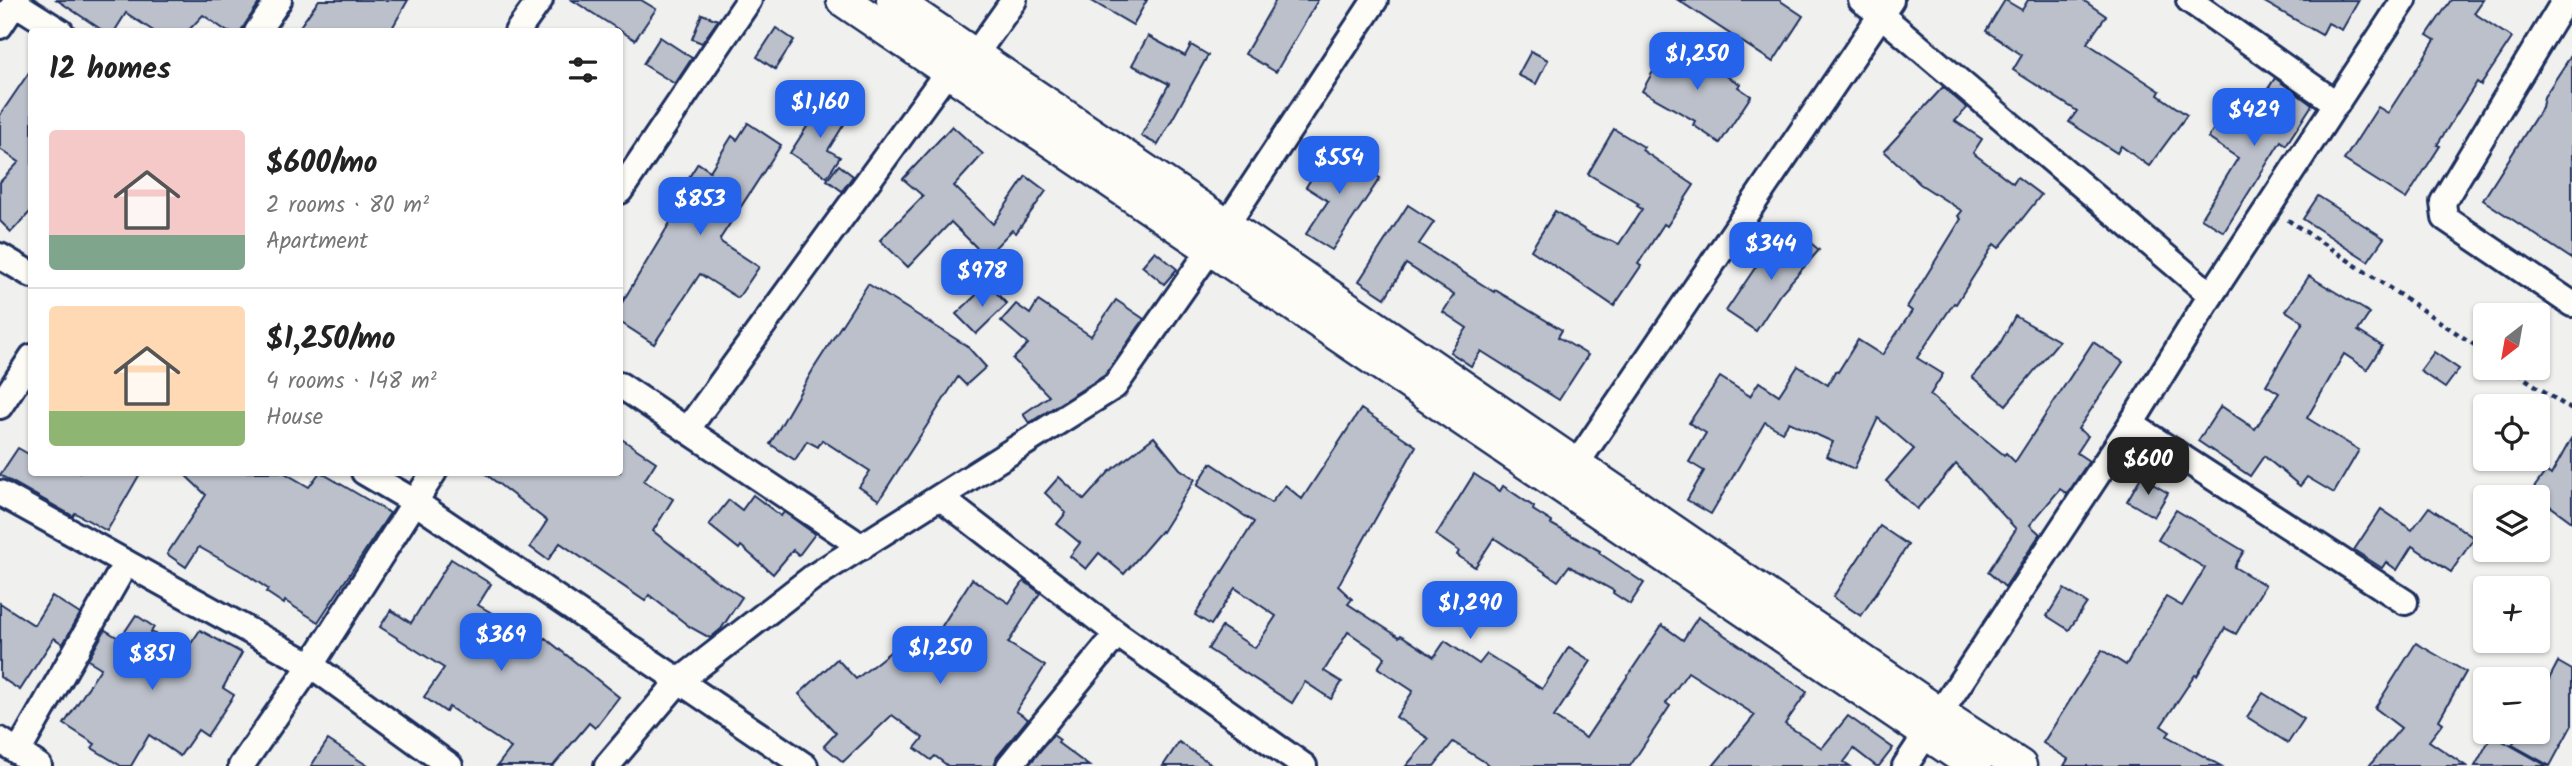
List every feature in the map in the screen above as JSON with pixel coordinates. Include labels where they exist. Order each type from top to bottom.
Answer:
[{"type":"main road","points":[[844,0],[948,71],[1219,236],[1576,466],[1933,724],[1975,766]]},
{"type":"main road","points":[[893,0],[975,55],[1219,236],[1933,724],[2020,766]]},
{"type":"street","points":[[260,28],[279,0]]},
{"type":"street","points":[[520,28],[540,0]]},
{"type":"street","points":[[623,187],[749,0]]},
{"type":"street","points":[[975,55],[1014,0]]},
{"type":"street","points":[[607,766],[678,682],[813,577],[1115,386],[1219,236],[1375,0]]},
{"type":"street","points":[[1861,0],[1886,7],[2211,295]]},
{"type":"street","points":[[2189,0],[2337,104]]},
{"type":"street","points":[[1905,766],[2131,424],[2211,295],[2404,0]]},
{"type":"street","points":[[2565,0],[2443,202],[2445,218],[2572,304]]},
{"type":"street","points":[[1576,466],[1886,7]]},
{"type":"street","points":[[7,13],[50,28]]},
{"type":"street","points":[[687,430],[948,71]]},
{"type":"street","points":[[0,256],[28,273]]},
{"type":"street","points":[[0,406],[28,364]]},
{"type":"street","points":[[623,387],[862,547]]},
{"type":"street","points":[[2131,424],[2405,602]]},
{"type":"street","points":[[371,476],[415,502],[805,766]]},
{"type":"street","points":[[241,766],[311,665],[431,476]]},
{"type":"street","points":[[0,493],[311,665],[450,766]]},
{"type":"street","points":[[941,498],[1117,634],[1304,766]]},
{"type":"street","points":[[39,766],[9,746],[126,563]]},
{"type":"street","points":[[1009,766],[1117,634]]},
{"type":"path","points":[[2270,208],[2473,344]]},
{"type":"path","points":[[2527,380],[2572,410]]},
{"type":"building","points":[[57,0],[261,0],[243,28],[222,28],[203,15],[191,28],[149,28],[126,13],[117,28],[99,28]]},
{"type":"building","points":[[319,0],[408,0],[392,28],[299,28]]},
{"type":"building","points":[[572,0],[641,0],[656,9],[635,40],[623,32],[623,28],[616,28]]},
{"type":"building","points":[[1090,0],[1147,0],[1133,25]]},
{"type":"building","points":[[1276,0],[1318,0],[1276,72],[1245,54]]},
{"type":"building","points":[[1678,0],[1779,0],[1803,16],[1773,62]]},
{"type":"building","points":[[2005,0],[2022,10],[2028,0],[2083,0],[2106,16],[2087,43],[2160,91],[2158,95],[2187,115],[2149,166],[2121,146],[2117,153],[2069,122],[2077,111],[2013,70],[2022,55],[1986,31]]},
{"type":"building","points":[[2261,0],[2359,0],[2342,30],[2328,23],[2322,35]]},
{"type":"building","points":[[2451,0],[2483,0],[2474,13],[2512,38],[2481,85],[2477,82],[2406,199],[2344,160],[2378,107],[2388,113],[2435,40],[2427,35]]},
{"type":"building","points":[[702,14],[718,20],[702,43],[692,39]]},
{"type":"building","points":[[776,28],[794,40],[775,69],[757,57]]},
{"type":"building","points":[[1148,36],[1185,56],[1191,45],[1208,55],[1158,145],[1141,136],[1169,84],[1132,65]]},
{"type":"building","points":[[660,37],[692,58],[675,84],[643,64]]},
{"type":"building","points":[[1669,43],[1740,84],[1738,87],[1751,96],[1720,143],[1693,125],[1695,121],[1642,91]]},
{"type":"building","points":[[1531,51],[1548,60],[1536,84],[1518,75]]},
{"type":"building","points":[[2572,54],[2572,259],[2483,200]]},
{"type":"building","points":[[28,74],[28,214],[11,232],[0,221],[0,182],[19,162],[0,149],[0,115]]},
{"type":"building","points":[[2275,78],[2312,105],[2286,145],[2281,141],[2224,232],[2201,218],[2238,158],[2208,138],[2221,117],[2241,130]]},
{"type":"building","points":[[1943,87],[1967,108],[1955,121],[1982,139],[1973,153],[2013,183],[2017,177],[2041,195],[1999,248],[1994,244],[1917,358],[1943,374],[1930,395],[2015,462],[2093,342],[2123,362],[2078,429],[2088,436],[2077,453],[2089,461],[2067,494],[2060,489],[2030,525],[2040,534],[2005,587],[1988,572],[2016,529],[1956,464],[1917,509],[1886,481],[1914,449],[1878,418],[1854,469],[1826,456],[1833,442],[1789,422],[1782,432],[1765,422],[1711,514],[1687,500],[1704,471],[1689,462],[1706,433],[1689,423],[1720,377],[1750,396],[1759,382],[1779,395],[1798,366],[1828,385],[1858,340],[1882,355],[1912,311],[1907,307],[1961,219],[1958,216],[1962,211],[1920,184],[1884,151]]},
{"type":"building","points":[[823,102],[848,118],[828,150],[840,157],[827,177],[790,153]]},
{"type":"building","points":[[748,123],[781,145],[720,239],[759,267],[738,298],[700,274],[654,344],[623,324],[623,301],[692,186],[686,182],[698,163],[710,171],[732,136],[737,140]]},
{"type":"building","points":[[952,126],[983,154],[954,186],[993,224],[1026,176],[1046,191],[1016,233],[1012,230],[980,263],[972,256],[977,248],[951,222],[908,267],[880,240],[923,196],[903,179]]},
{"type":"building","points":[[1614,129],[1644,147],[1642,150],[1694,185],[1667,226],[1664,224],[1638,264],[1641,266],[1614,306],[1531,250],[1555,211],[1590,233],[1619,244],[1642,209],[1637,206],[1639,204],[1588,174]]},
{"type":"building","points":[[1331,147],[1380,178],[1332,250],[1306,234],[1328,201],[1306,187]]},
{"type":"building","points":[[839,165],[853,176],[842,191],[827,180]]},
{"type":"building","points":[[2318,196],[2384,238],[2368,261],[2303,219]]},
{"type":"building","points":[[1408,205],[1434,222],[1419,244],[1494,292],[1495,290],[1562,330],[1558,337],[1588,355],[1559,400],[1481,351],[1471,366],[1450,352],[1467,328],[1443,312],[1454,295],[1406,264],[1385,298],[1359,281]]},
{"type":"building","points":[[1798,232],[1819,250],[1780,294],[1756,331],[1726,311],[1761,259],[1769,264]]},
{"type":"building","points":[[1155,251],[1177,269],[1164,284],[1142,266]]},
{"type":"building","points":[[2309,276],[2370,313],[2358,331],[2382,346],[2367,369],[2344,354],[2307,418],[2359,450],[2334,493],[2307,477],[2300,486],[2264,456],[2250,476],[2198,441],[2221,406],[2255,429],[2279,393],[2266,385],[2303,322],[2286,311]]},
{"type":"building","points":[[868,284],[967,346],[986,367],[966,385],[958,377],[879,500],[859,487],[870,471],[822,440],[818,447],[807,441],[795,460],[770,444],[814,368]]},
{"type":"building","points":[[988,284],[1007,304],[976,334],[956,314]]},
{"type":"building","points":[[1116,300],[1144,319],[1105,375],[1029,423],[1023,414],[1049,396],[1013,359],[1028,344],[1001,321],[1016,304],[1030,314],[1038,301],[1091,336]]},
{"type":"building","points":[[2015,316],[2059,341],[2006,405],[1972,377],[1998,347]]},
{"type":"building","points":[[2434,352],[2459,369],[2445,388],[2420,371]]},
{"type":"building","points":[[1361,409],[1416,446],[1338,586],[1352,599],[1348,604],[1399,637],[1401,635],[1434,657],[1445,641],[1479,664],[1487,654],[1542,689],[1569,647],[1591,661],[1554,717],[1586,738],[1662,625],[1683,640],[1698,617],[1807,692],[1785,724],[1822,748],[1848,716],[1893,748],[1879,766],[1854,749],[1844,762],[1850,766],[1713,766],[1755,715],[1688,672],[1666,703],[1670,706],[1630,766],[1491,766],[1453,742],[1434,766],[1406,766],[1429,739],[1396,717],[1413,691],[1378,668],[1385,657],[1348,632],[1324,671],[1342,682],[1331,699],[1305,682],[1292,703],[1208,649],[1222,627],[1255,648],[1276,616],[1235,588],[1211,625],[1195,615],[1254,522],[1197,485],[1211,463],[1271,503],[1285,485],[1302,499]]},
{"type":"building","points":[[1154,437],[1180,469],[1195,479],[1162,532],[1124,574],[1099,553],[1086,569],[1070,556],[1080,543],[1057,524],[1066,513],[1045,493],[1059,477],[1084,500],[1109,472]]},
{"type":"building","points":[[2572,437],[2572,522],[2550,506],[2550,485],[2536,485],[2546,471],[2551,475]]},
{"type":"building","points":[[623,440],[656,462],[644,481],[673,499],[653,531],[714,579],[742,597],[721,629],[710,638],[690,627],[649,595],[645,601],[560,543],[548,560],[530,547],[547,521],[488,476],[623,476]]},
{"type":"building","points":[[18,448],[28,454],[28,476],[139,476],[107,531],[75,513],[73,516],[0,475]]},
{"type":"building","points":[[1474,474],[1500,491],[1503,486],[1534,507],[1533,510],[1552,522],[1551,524],[1600,551],[1599,553],[1644,583],[1630,604],[1613,593],[1614,591],[1569,566],[1558,581],[1494,538],[1475,567],[1457,555],[1459,551],[1436,535]]},
{"type":"building","points":[[186,476],[290,476],[309,487],[317,476],[327,476],[390,513],[318,622],[285,601],[284,604],[243,572],[199,547],[186,567],[167,554],[206,495]]},
{"type":"building","points":[[2141,477],[2168,493],[2154,517],[2127,501]]},
{"type":"building","points":[[753,495],[781,516],[784,512],[815,534],[799,555],[793,550],[773,574],[741,546],[739,549],[709,525],[729,500],[742,510]]},
{"type":"building","points":[[2429,507],[2473,539],[2451,572],[2412,546],[2397,570],[2386,562],[2382,568],[2354,550],[2381,509],[2412,530]]},
{"type":"building","points":[[2176,510],[2244,551],[2234,567],[2265,585],[2236,634],[2225,628],[2197,676],[2195,675],[2161,726],[2170,732],[2167,736],[2221,766],[2064,766],[2068,759],[2043,743],[2102,650],[2126,665],[2166,597],[2182,606],[2205,568],[2158,540]]},
{"type":"building","points":[[1880,526],[1908,545],[1861,616],[1833,597]]},
{"type":"building","points":[[451,559],[491,584],[478,605],[542,642],[545,638],[619,697],[595,728],[589,723],[553,766],[497,766],[511,748],[449,707],[446,712],[424,697],[444,668],[380,627],[391,610],[411,623]]},
{"type":"building","points":[[972,579],[1009,603],[1024,581],[1040,593],[1008,643],[1045,666],[1016,711],[1028,719],[997,757],[994,766],[948,766],[935,756],[931,760],[915,748],[923,738],[892,715],[843,762],[824,746],[836,733],[799,694],[837,659],[856,679],[903,642],[919,662]]},
{"type":"building","points":[[2064,589],[2087,603],[2069,630],[2047,616]]},
{"type":"building","points":[[52,596],[80,614],[63,644],[54,638],[20,690],[0,677],[0,603],[34,625]]},
{"type":"building","points":[[136,615],[154,627],[151,632],[186,651],[200,630],[242,653],[223,688],[234,695],[207,736],[198,730],[180,756],[149,735],[131,766],[121,766],[92,748],[95,744],[64,724],[101,668],[88,660],[105,630],[120,639]]},
{"type":"building","points":[[2416,643],[2466,672],[2439,720],[2443,723],[2429,741],[2466,766],[2369,766],[2401,728],[2375,708]]},
{"type":"building","points":[[2558,662],[2572,670],[2572,725],[2550,766],[2512,745],[2550,744],[2550,677]]},
{"type":"building","points":[[2263,693],[2304,719],[2288,743],[2247,717]]},
{"type":"building","points":[[1053,735],[1060,740],[1058,743],[1089,766],[1028,766]]},
{"type":"building","points":[[328,740],[368,766],[311,766]]},
{"type":"building","points":[[1179,742],[1214,766],[1163,766]]},
{"type":"building","points":[[2487,744],[2508,744],[2547,766],[2475,766]]}]
